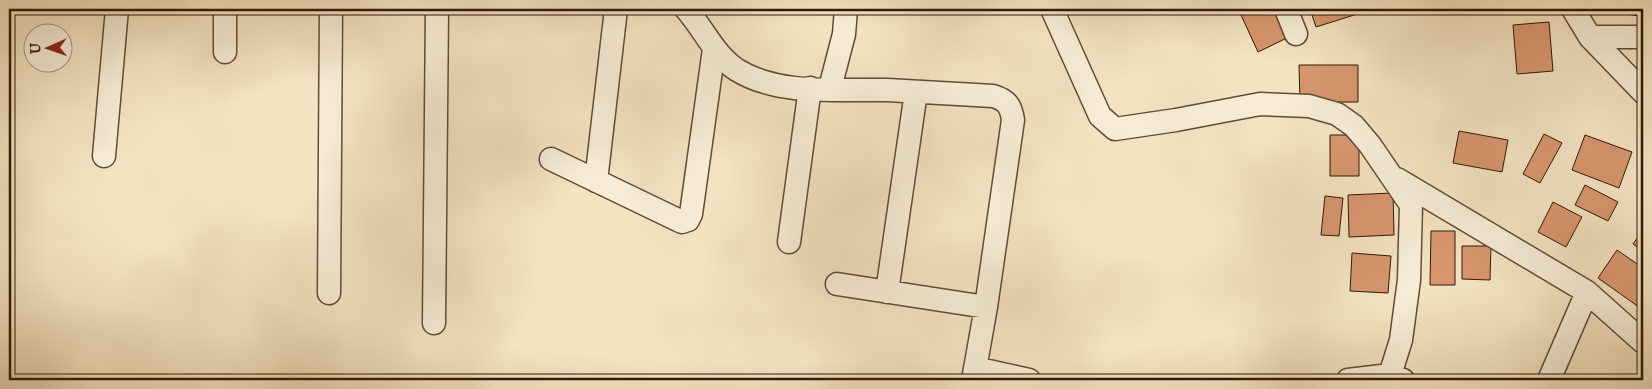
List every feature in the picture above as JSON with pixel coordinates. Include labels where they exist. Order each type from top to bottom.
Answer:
[{"type":"street","points":[[104,156],[117,9]]},
{"type":"street","points":[[225,9],[225,52]]},
{"type":"street","points":[[329,293],[331,9]]},
{"type":"street","points":[[434,323],[437,9]]},
{"type":"street","points":[[596,180],[616,9]]},
{"type":"street","points":[[686,9],[696,20],[714,49],[738,70],[753,77],[784,85],[994,96],[1002,98],[1011,108],[1013,120],[986,307],[974,374],[1029,380]]},
{"type":"street","points":[[789,242],[820,88],[844,34],[846,9]]},
{"type":"street","points":[[1052,9],[1100,116],[1115,129],[1260,104],[1308,106],[1337,114],[1354,126],[1392,176],[1411,205],[1409,280],[1397,378],[1348,380]]},
{"type":"street","points":[[1286,9],[1296,34]]},
{"type":"street","points":[[1573,9],[1590,37],[1643,92]]},
{"type":"street","points":[[1590,37],[1643,37]]},
{"type":"street","points":[[551,159],[682,222],[688,220],[691,214],[714,49]]},
{"type":"street","points":[[887,292],[916,92]]},
{"type":"street","points":[[1392,176],[1587,292],[1641,337]]},
{"type":"street","points":[[837,284],[986,307]]},
{"type":"street","points":[[1549,380],[1587,292]]},
{"type":"building","points":[[1253,9],[1276,9],[1289,37],[1258,52],[1241,15]]},
{"type":"building","points":[[1310,9],[1373,9],[1316,27]]},
{"type":"building","points":[[1606,9],[1643,9],[1643,16],[1606,12]]},
{"type":"building","points":[[1549,22],[1553,71],[1517,74],[1513,25]]},
{"type":"building","points":[[1299,65],[1358,65],[1358,102],[1300,102]]},
{"type":"building","points":[[1459,131],[1508,140],[1502,172],[1453,163]]},
{"type":"building","points":[[1544,134],[1562,143],[1540,183],[1523,174]]},
{"type":"building","points":[[1330,135],[1359,135],[1359,176],[1330,176]]},
{"type":"building","points":[[1585,135],[1632,152],[1619,188],[1572,170]]},
{"type":"building","points":[[1585,185],[1618,202],[1608,221],[1575,205]]},
{"type":"building","points":[[1393,193],[1394,235],[1349,237],[1348,195]]},
{"type":"building","points":[[1325,196],[1343,198],[1339,236],[1321,235]]},
{"type":"building","points":[[1553,202],[1582,217],[1566,247],[1538,232]]},
{"type":"building","points":[[1643,230],[1643,251],[1633,244]]},
{"type":"building","points":[[1431,231],[1455,231],[1455,285],[1430,285]]},
{"type":"building","points":[[1462,246],[1491,246],[1490,280],[1462,279]]},
{"type":"building","points":[[1617,250],[1643,268],[1643,310],[1598,278]]},
{"type":"building","points":[[1352,253],[1391,256],[1388,293],[1350,291]]}]
